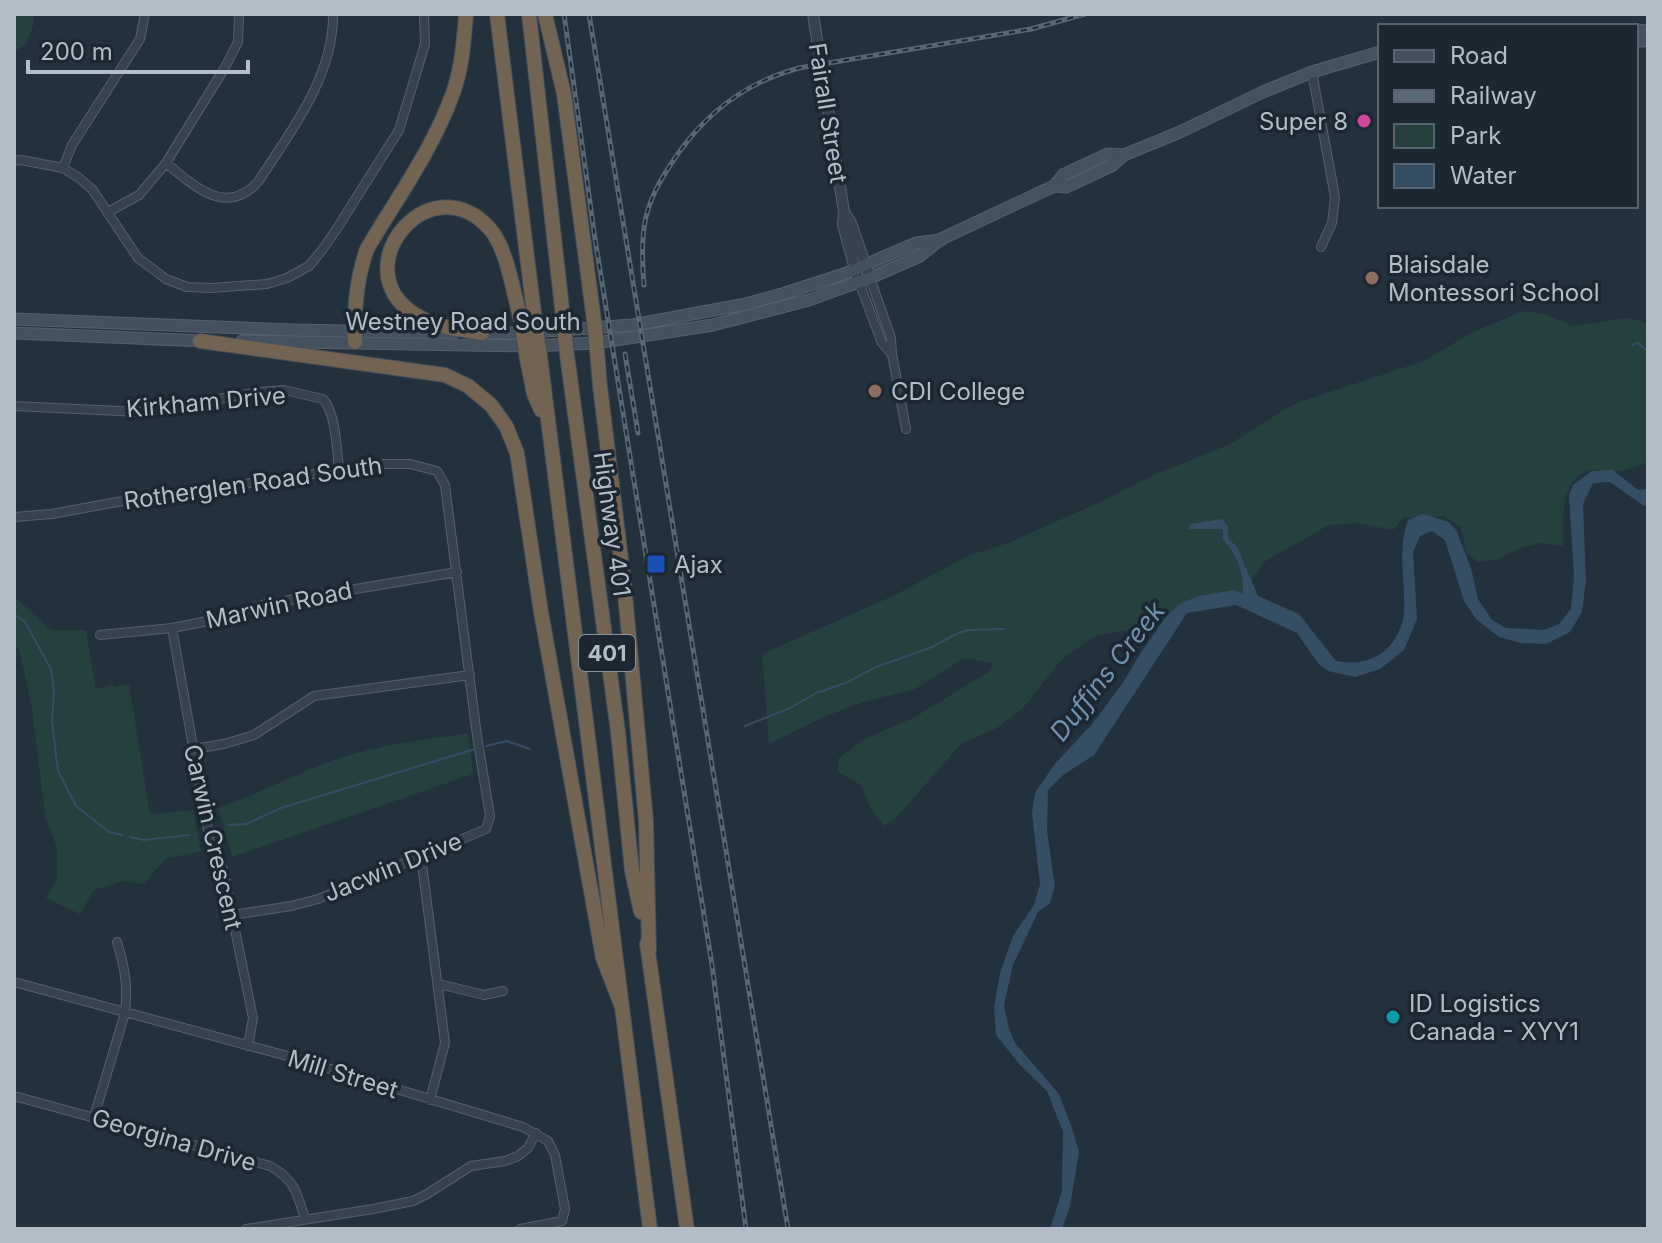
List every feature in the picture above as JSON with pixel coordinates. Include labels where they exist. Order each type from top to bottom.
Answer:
[{"type":"highway","points":[[355,336],[361,265],[367,249],[437,131],[454,90],[464,43],[466,14]]},
{"type":"highway","name":"401","points":[[497,14],[528,321],[548,429],[650,1229]]},
{"type":"highway","name":"Highway 401","points":[[529,14],[567,355],[618,732],[632,871],[649,950],[687,1229]]},
{"type":"highway","points":[[545,14],[564,94],[624,583],[646,821],[649,950]]},
{"type":"highway","points":[[482,333],[426,321],[412,313],[394,293],[389,280],[390,249],[398,233],[421,214],[448,207],[457,208],[491,230],[501,248],[528,321]]},
{"type":"highway","points":[[200,341],[445,375],[468,386],[491,405],[506,426],[517,453],[541,612],[603,958],[622,1007]]},
{"type":"main road","name":"Westney Road South","points":[[14,319],[292,330],[509,347],[595,336],[682,331],[809,300],[865,280],[920,256],[941,239],[1054,186],[1063,175],[1108,154],[1124,155],[1312,72],[1378,53]]},
{"type":"main road","name":"Westney Road South","points":[[14,333],[200,341],[482,333],[595,336],[633,325],[746,304],[782,294],[861,267],[916,243],[941,239]]},
{"type":"street","points":[[63,168],[72,145],[140,39],[145,14]]},
{"type":"street","points":[[108,212],[139,195],[166,163],[238,42],[239,14]]},
{"type":"street","points":[[166,163],[206,193],[220,199],[247,194],[258,182],[309,101],[330,44],[333,14]]},
{"type":"street","points":[[14,161],[63,168],[92,189],[138,258],[166,279],[187,287],[211,288],[267,284],[287,278],[309,266],[336,230],[399,130],[425,44],[424,14]]},
{"type":"street","name":"Fairall Street","points":[[813,14],[844,212],[851,223],[865,280]]},
{"type":"street","points":[[1312,72],[1335,197],[1332,223],[1321,247]]},
{"type":"street","points":[[865,280],[882,343],[892,354],[906,429]]},
{"type":"street","name":"Kirkham Drive","points":[[14,406],[140,412],[284,390],[327,401],[339,471]]},
{"type":"street","name":"Rotherglen Road South","points":[[14,517],[52,514],[384,464],[410,464],[437,471],[445,485],[457,572]]},
{"type":"street","name":"Marwin Road","points":[[100,635],[172,628],[266,604],[457,572]]},
{"type":"street","name":"Jacwin Drive","points":[[233,915],[318,899],[486,829],[490,816],[457,572]]},
{"type":"street","name":"Carwin Crescent","points":[[172,628],[210,842],[222,866],[253,1018],[248,1046]]},
{"type":"street","points":[[193,749],[254,735],[314,696],[470,675]]},
{"type":"street","points":[[421,856],[445,1043],[430,1100]]},
{"type":"street","points":[[94,1117],[125,1013],[124,963],[117,942]]},
{"type":"street","name":"Mill Street","points":[[14,982],[248,1046],[536,1133]]},
{"type":"street","points":[[439,984],[484,995],[503,991]]},
{"type":"street","name":"Georgina Drive","points":[[14,1096],[270,1166],[285,1174],[298,1192],[305,1219]]},
{"type":"street","points":[[246,1229],[413,1201],[471,1166],[518,1156],[528,1148],[536,1133],[548,1141],[555,1155],[565,1209],[562,1221],[520,1229]]},
{"type":"green space","points":[[14,14],[34,14],[34,23],[26,44],[14,52]]},
{"type":"green space","points":[[1523,311],[1544,314],[1573,326],[1627,318],[1648,323],[1648,463],[1616,472],[1592,470],[1581,474],[1568,490],[1565,501],[1563,546],[1541,543],[1523,547],[1498,559],[1478,562],[1466,553],[1461,527],[1444,516],[1422,519],[1403,517],[1393,530],[1356,523],[1329,525],[1264,562],[1242,596],[1178,605],[1162,624],[1096,636],[1063,658],[1024,707],[997,728],[961,744],[896,818],[884,826],[870,808],[861,785],[838,772],[838,759],[862,740],[913,718],[990,671],[993,663],[964,658],[915,689],[863,702],[769,744],[762,654],[893,596],[970,555],[1008,543],[1149,477],[1230,444],[1294,404],[1424,361],[1471,333]]},
{"type":"green space","points":[[14,596],[51,630],[86,630],[96,689],[129,684],[150,814],[193,810],[201,851],[165,859],[144,884],[123,881],[94,890],[80,914],[46,898],[57,880],[57,847],[45,816],[32,709],[19,649],[14,644]]},
{"type":"green space","points":[[468,733],[473,774],[232,857],[218,808],[357,753]]},
{"type":"water","name":"Duffins Creek","points":[[1613,470],[1638,490],[1648,489],[1648,505],[1644,506],[1610,482],[1593,483],[1583,504],[1586,580],[1582,612],[1570,632],[1546,644],[1521,643],[1499,637],[1476,619],[1464,601],[1445,540],[1432,531],[1420,536],[1413,552],[1417,619],[1404,650],[1380,669],[1355,677],[1328,671],[1318,663],[1297,633],[1236,605],[1187,613],[1094,755],[1063,775],[1048,790],[1047,831],[1055,886],[1050,903],[1038,912],[1013,965],[1004,1005],[1015,1043],[1059,1094],[1079,1152],[1070,1206],[1062,1229],[1050,1229],[1062,1191],[1063,1132],[1047,1091],[1020,1065],[996,1035],[994,1007],[1000,973],[1013,936],[1034,905],[1040,884],[1032,813],[1035,793],[1054,765],[1093,723],[1166,617],[1178,605],[1198,596],[1235,590],[1242,594],[1241,572],[1236,558],[1223,540],[1223,529],[1189,529],[1190,524],[1222,519],[1228,526],[1228,538],[1237,547],[1258,596],[1299,614],[1336,661],[1359,662],[1387,649],[1399,631],[1404,614],[1403,538],[1408,520],[1423,514],[1449,522],[1456,530],[1471,568],[1478,599],[1492,620],[1506,628],[1544,630],[1559,624],[1571,609],[1574,575],[1569,495],[1573,485],[1592,471]]},
{"type":"waterway","points":[[1632,345],[1638,343],[1648,352]]},
{"type":"waterway","points":[[14,614],[25,622],[51,669],[54,692],[52,721],[58,771],[76,806],[109,832],[122,835]]},
{"type":"waterway","points":[[745,726],[954,635],[968,630],[1004,629]]},
{"type":"waterway","points":[[486,746],[507,741],[530,749]]},
{"type":"waterway","points":[[229,825],[246,824],[281,808],[475,749]]},
{"type":"waterway","points":[[130,837],[144,840],[189,835]]},
{"type":"railway","points":[[564,14],[595,239],[712,965],[746,1229]]},
{"type":"railway","points":[[589,14],[788,1229]]},
{"type":"railway","points":[[644,285],[644,225],[657,188],[698,129],[727,102],[743,92],[760,82],[799,68],[1031,29],[1085,14]]},
{"type":"railway","points":[[625,354],[638,433]]},
{"type":"place","name":"Super 8","points":[[1364,121]]},
{"type":"place","name":"Blaisdale Montessori School","points":[[1372,278]]},
{"type":"place","name":"CDI College","points":[[875,391]]},
{"type":"place","name":"Ajax","points":[[656,564]]},
{"type":"place","name":"ID Logistics Canada - XYY1","points":[[1393,1017]]}]
